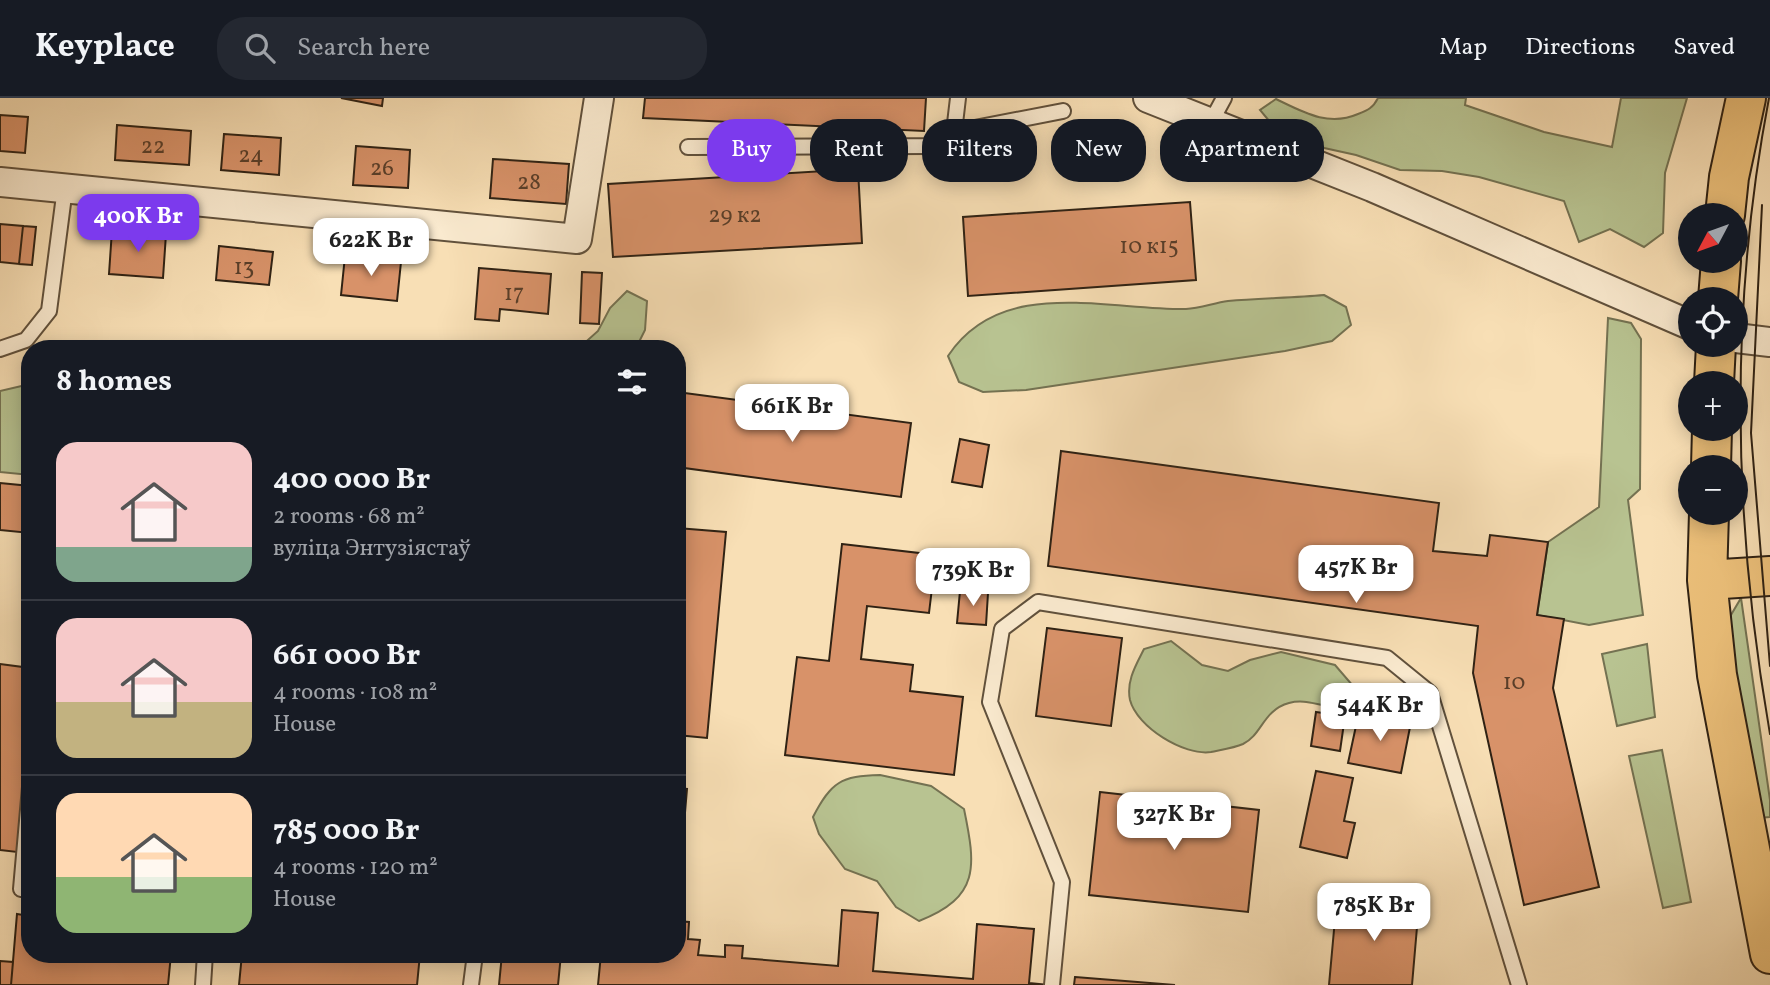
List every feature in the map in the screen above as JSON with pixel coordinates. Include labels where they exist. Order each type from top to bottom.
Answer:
[{"type":"main road","points":[[1726,203],[1729,177],[1746,98]]},
{"type":"main road","points":[[1709,525],[1707,580],[1717,675],[1770,954]]},
{"type":"main road","points":[[1707,580],[1770,576]]},
{"type":"street","points":[[0,182],[577,239],[599,98]]},
{"type":"street","points":[[1149,98],[1217,110],[1372,187],[1678,320]]},
{"type":"street","points":[[1748,339],[1770,342]]},
{"type":"lane","points":[[956,119],[958,98]]},
{"type":"lane","points":[[1021,119],[1063,111]]},
{"type":"lane","points":[[688,148],[922,146]]},
{"type":"lane","points":[[26,340],[49,311],[65,188]]},
{"type":"lane","points":[[0,349],[21,342]]},
{"type":"lane","points":[[1052,985],[1062,882],[990,702],[1002,629],[1038,602],[1387,658],[1430,693],[1519,985]]},
{"type":"lane","points":[[203,985],[204,963]]},
{"type":"lane","points":[[471,985],[474,963]]},
{"type":"green space","points":[[1378,98],[1466,98],[1465,105],[1544,132],[1612,147],[1621,98],[1687,98],[1665,173],[1663,233],[1644,247],[1610,229],[1579,242],[1564,201],[1479,177],[1442,171],[1400,170],[1356,155],[1324,148],[1324,119],[1268,119],[1260,110],[1276,99],[1316,116],[1336,119],[1347,118],[1372,106]]},
{"type":"green space","points":[[627,291],[647,301],[645,330],[640,340],[588,340],[598,331],[610,308]]},
{"type":"green space","points":[[1324,295],[1346,307],[1351,325],[1332,341],[1285,351],[1026,390],[983,392],[959,382],[948,356],[970,331],[996,315],[1025,306],[1089,303],[1186,309],[1228,301]]},
{"type":"green space","points":[[1608,318],[1631,323],[1641,339],[1640,489],[1628,500],[1643,615],[1589,625],[1537,615],[1548,542],[1599,507]]},
{"type":"green space","points":[[21,386],[21,474],[0,472],[0,391]]},
{"type":"green space","points":[[1741,598],[1770,800],[1770,817],[1759,818],[1728,620]]},
{"type":"green space","points":[[1171,641],[1202,665],[1228,671],[1250,660],[1281,652],[1335,665],[1354,687],[1352,703],[1327,706],[1305,702],[1289,703],[1274,711],[1255,735],[1243,744],[1211,752],[1188,749],[1163,738],[1152,729],[1134,710],[1130,700],[1131,680],[1144,649]]},
{"type":"green space","points":[[1647,644],[1655,717],[1617,726],[1602,654]]},
{"type":"green space","points":[[1662,750],[1691,902],[1663,908],[1629,756]]},
{"type":"green space","points":[[880,775],[931,786],[964,809],[971,848],[969,878],[953,902],[919,921],[896,907],[877,881],[845,869],[819,834],[813,817],[826,796],[839,783],[856,777]]},
{"type":"building","points":[[341,98],[383,98],[382,106]]},
{"type":"building","points":[[645,98],[926,98],[922,131],[908,130],[908,119],[810,119],[810,126],[796,125],[796,119],[707,121],[643,118]]},
{"type":"building","points":[[0,115],[28,117],[25,153],[0,151]]},
{"type":"building","points":[[117,125],[191,131],[189,165],[115,160]]},
{"type":"building","points":[[224,134],[281,138],[279,175],[221,170]]},
{"type":"building","points":[[356,146],[410,150],[408,188],[353,185]]},
{"type":"building","points":[[493,159],[569,164],[566,204],[490,198]]},
{"type":"building","points":[[810,172],[810,182],[859,182],[862,243],[613,257],[608,184],[707,178],[707,182],[796,182],[796,173]]},
{"type":"building","points":[[1190,202],[1196,280],[968,296],[963,217]]},
{"type":"building","points":[[0,224],[23,226],[19,264],[0,262]]},
{"type":"building","points":[[23,226],[36,227],[32,265],[19,264]]},
{"type":"building","points":[[112,230],[166,234],[163,278],[109,274]]},
{"type":"building","points":[[219,246],[273,252],[269,285],[216,280]]},
{"type":"building","points":[[345,256],[401,262],[397,301],[341,295]]},
{"type":"building","points":[[479,268],[551,274],[548,314],[500,309],[499,321],[475,319]]},
{"type":"building","points":[[582,272],[602,273],[599,324],[580,323]]},
{"type":"building","points":[[686,393],[911,423],[901,497],[686,468]]},
{"type":"building","points":[[960,439],[989,445],[982,487],[952,482]]},
{"type":"building","points":[[1061,451],[1439,503],[1433,551],[1487,556],[1490,535],[1548,542],[1537,615],[1564,619],[1553,688],[1599,887],[1524,905],[1473,673],[1478,626],[1048,566]]},
{"type":"building","points":[[0,483],[21,485],[21,532],[0,530]]},
{"type":"building","points":[[686,529],[726,532],[707,738],[686,736]]},
{"type":"building","points":[[842,544],[936,555],[929,613],[867,606],[861,659],[913,665],[910,691],[963,697],[954,775],[785,755],[797,657],[829,661]]},
{"type":"building","points":[[960,591],[988,593],[986,625],[957,623]]},
{"type":"building","points":[[1047,628],[1122,638],[1111,726],[1036,716]]},
{"type":"building","points":[[0,664],[21,667],[21,820],[17,852],[0,850]]},
{"type":"building","points":[[1316,712],[1345,716],[1340,751],[1311,746]]},
{"type":"building","points":[[1359,712],[1411,722],[1401,773],[1348,763]]},
{"type":"building","points":[[1316,771],[1353,778],[1344,821],[1355,823],[1347,858],[1300,847]]},
{"type":"building","points":[[1100,792],[1259,810],[1248,912],[1089,895]]},
{"type":"building","points":[[1337,897],[1419,904],[1412,985],[1329,985]]},
{"type":"building","points":[[842,910],[878,913],[873,971],[973,979],[977,924],[1034,929],[1029,983],[1049,985],[598,985],[600,963],[686,963],[686,922],[689,922],[688,939],[700,940],[698,955],[725,957],[725,945],[743,946],[742,958],[838,966]]},
{"type":"building","points":[[17,914],[21,915],[21,963],[170,963],[168,985],[11,985]]},
{"type":"building","points":[[0,961],[13,962],[11,985],[0,985]]},
{"type":"building","points":[[241,963],[419,963],[417,985],[239,985]]},
{"type":"building","points":[[501,963],[560,963],[558,985],[499,985]]},
{"type":"building","points":[[1075,977],[1175,985],[1074,985]]},
{"type":"tram line","points":[[1769,98],[1747,256],[1741,416],[1749,575],[1770,734]]},
{"type":"tram line","points":[[1762,205],[1751,433],[1770,666]]}]
